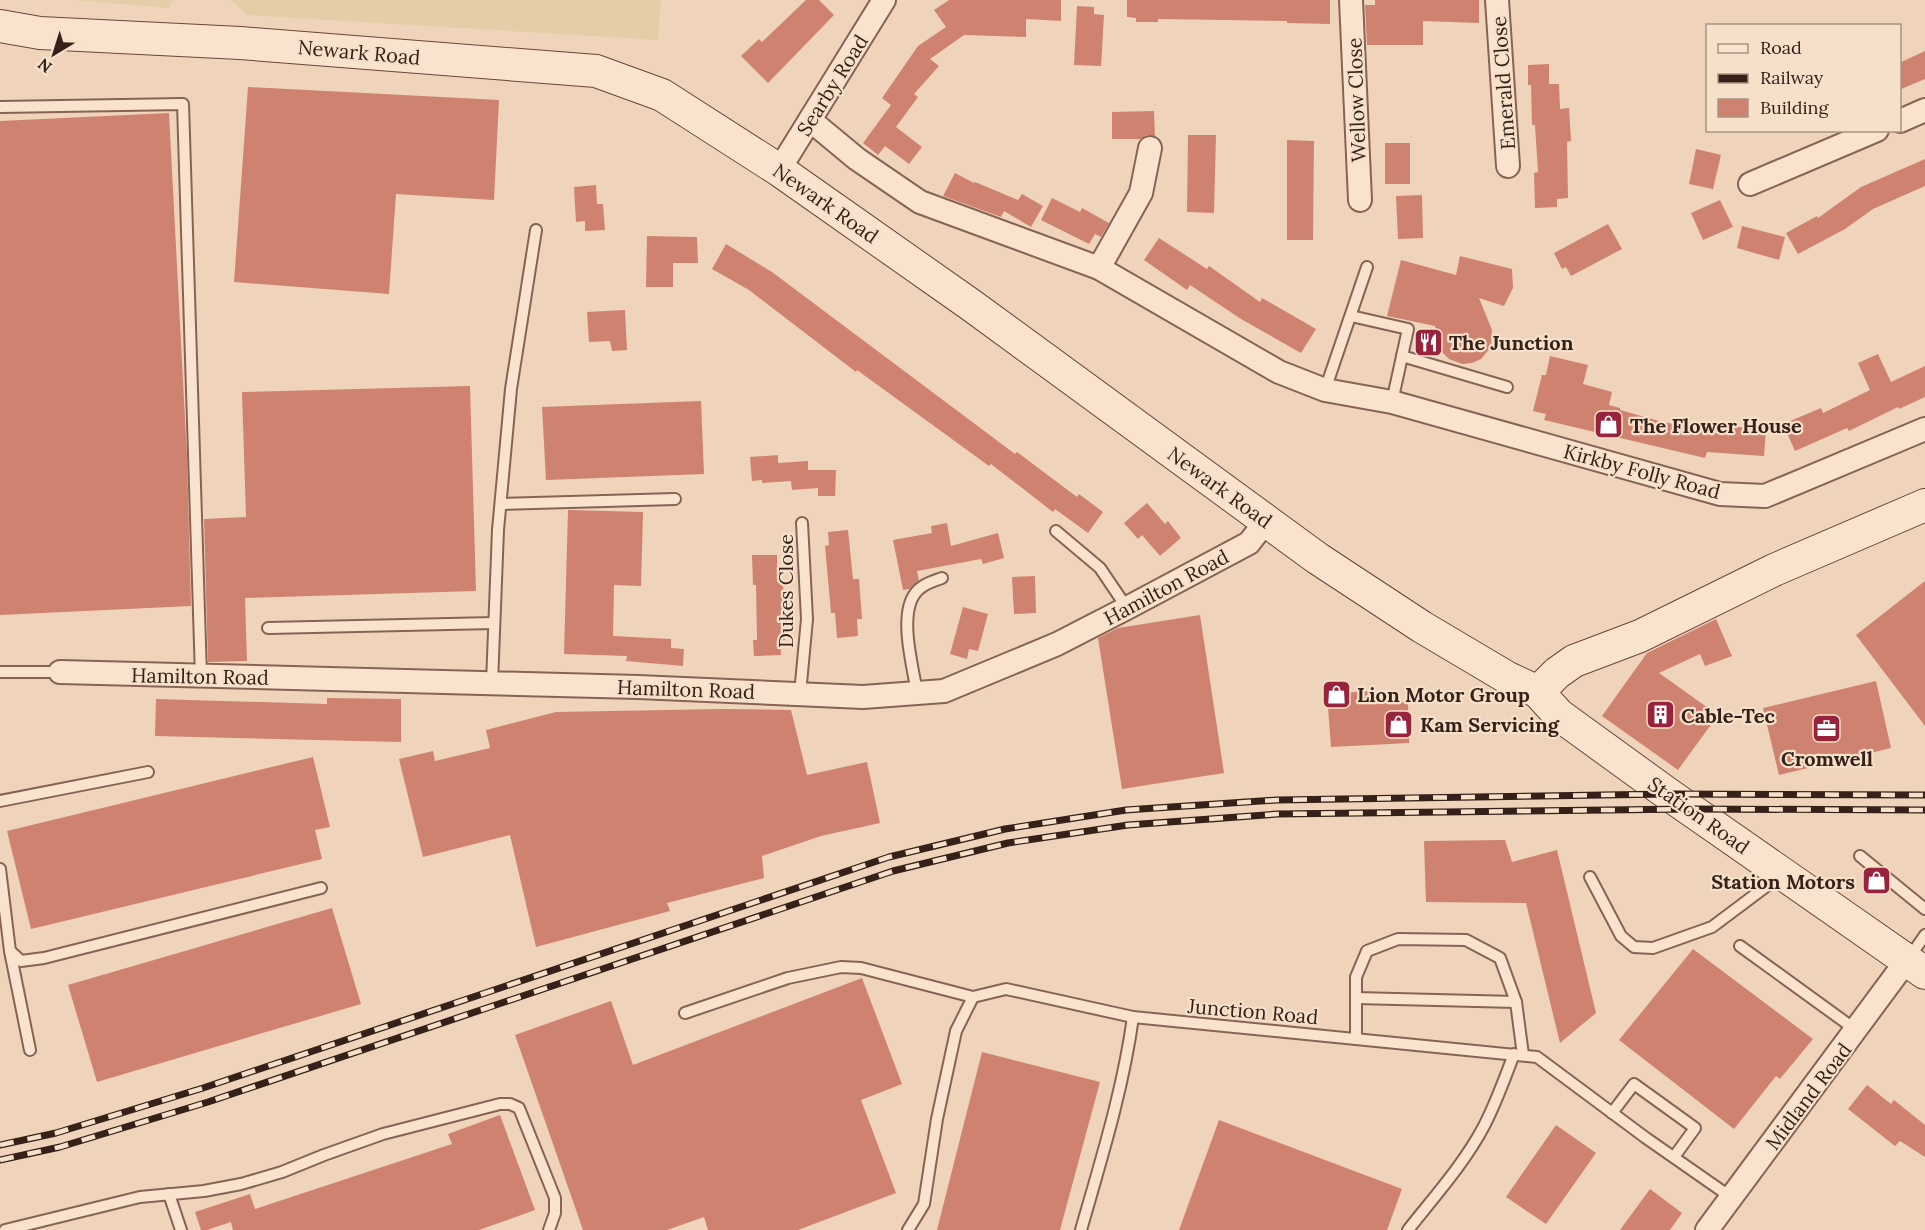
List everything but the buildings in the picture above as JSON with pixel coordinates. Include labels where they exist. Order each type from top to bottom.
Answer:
[{"type":"main road","name":"Newark Road","points":[[0,26],[40,33],[240,43],[596,71],[662,94],[779,170],[971,305],[1317,558],[1422,627],[1508,678],[1538,692]]},
{"type":"main road","points":[[1538,692],[1557,673],[1574,661],[1640,636],[1774,570],[1925,505]]},
{"type":"main road","name":"Station Road","points":[[1538,692],[1559,715],[1916,967]]},
{"type":"street","name":"Searby Road","points":[[779,170],[884,0]]},
{"type":"street","name":"Wellow Close","points":[[1351,0],[1360,200]]},
{"type":"street","name":"Emerald Close","points":[[1497,0],[1508,166]]},
{"type":"street","points":[[1901,120],[1925,110]]},
{"type":"street","points":[[810,120],[857,159],[920,202],[1099,268],[1278,372],[1325,390],[1392,402]]},
{"type":"street","points":[[1750,184],[1872,132]]},
{"type":"street","points":[[1099,268],[1141,194],[1150,148]]},
{"type":"street","name":"Kirkby Folly Road","points":[[1392,402],[1720,494],[1766,496],[1925,429]]},
{"type":"street","name":"Hamilton Road","points":[[60,672],[638,687],[863,698],[944,691],[1057,644],[1127,608],[1249,543],[1266,521]]},
{"type":"street","name":"Midland Road","points":[[1707,1230],[1857,1030],[1916,967]]},
{"type":"lane","points":[[0,107],[183,104],[201,676]]},
{"type":"lane","points":[[492,683],[501,504],[511,389],[536,230]]},
{"type":"lane","points":[[1325,390],[1367,267]]},
{"type":"lane","points":[[1351,316],[1408,329],[1392,402]]},
{"type":"lane","points":[[1402,356],[1507,387]]},
{"type":"lane","points":[[501,504],[675,499]]},
{"type":"lane","name":"Dukes Close","points":[[800,694],[807,619],[802,523]]},
{"type":"lane","points":[[1056,531],[1100,568],[1127,608]]},
{"type":"lane","points":[[917,693],[908,630],[908,608],[915,594],[925,584],[942,578]]},
{"type":"lane","points":[[268,628],[494,623]]},
{"type":"lane","points":[[0,672],[60,672]]},
{"type":"lane","points":[[0,801],[148,772]]},
{"type":"lane","points":[[1860,856],[1925,909]]},
{"type":"lane","points":[[0,869],[10,951],[30,1050]]},
{"type":"lane","points":[[1590,877],[1621,936],[1634,947],[1653,948],[1713,927],[1783,874]]},
{"type":"lane","points":[[10,951],[21,961],[44,958],[321,888]]},
{"type":"lane","points":[[1916,967],[1925,935]]},
{"type":"lane","points":[[1356,1039],[1356,977],[1367,951],[1398,939],[1466,940],[1500,957],[1516,1002],[1518,1054],[1483,1128],[1408,1230]]},
{"type":"lane","points":[[1740,946],[1857,1030]]},
{"type":"lane","points":[[685,1013],[788,978],[841,967],[861,968],[973,997],[956,1031],[936,1119],[924,1204],[908,1230]]},
{"type":"lane","name":"Junction Road","points":[[973,997],[1006,988],[1134,1017],[1537,1057],[1732,1198]]},
{"type":"lane","points":[[1356,998],[1516,1002]]},
{"type":"lane","points":[[1081,1230],[1127,1063],[1134,1017]]},
{"type":"lane","points":[[1612,1113],[1634,1084],[1695,1128],[1674,1157]]},
{"type":"lane","points":[[5,1230],[140,1197],[241,1184],[282,1172],[383,1134],[500,1104],[510,1104],[519,1108],[555,1198],[555,1213],[549,1230]]},
{"type":"lane","points":[[169,1194],[181,1230]]},
{"type":"shaded area","points":[[74,0],[173,0],[169,8]]},
{"type":"shaded area","points":[[231,0],[661,0],[658,40],[247,15]]},
{"type":"railway","points":[[0,1145],[56,1133],[203,1088],[889,857],[1005,829],[1126,810],[1277,800],[1668,794],[1925,795]]},
{"type":"railway","points":[[0,1160],[60,1147],[208,1102],[893,871],[1008,843],[1128,825],[1278,814],[1690,809],[1925,810]]},
{"type":"place","name":"The Junction","points":[[1428,342]]},
{"type":"place","name":"The Flower House","points":[[1609,425]]},
{"type":"place","name":"Lion Motor Group","points":[[1336,694]]},
{"type":"place","name":"Cable-Tec","points":[[1660,715]]},
{"type":"place","name":"Kam Servicing","points":[[1399,724]]},
{"type":"place","name":"Cromwell","points":[[1827,728]]},
{"type":"place","name":"Station Motors","points":[[1876,881]]}]
